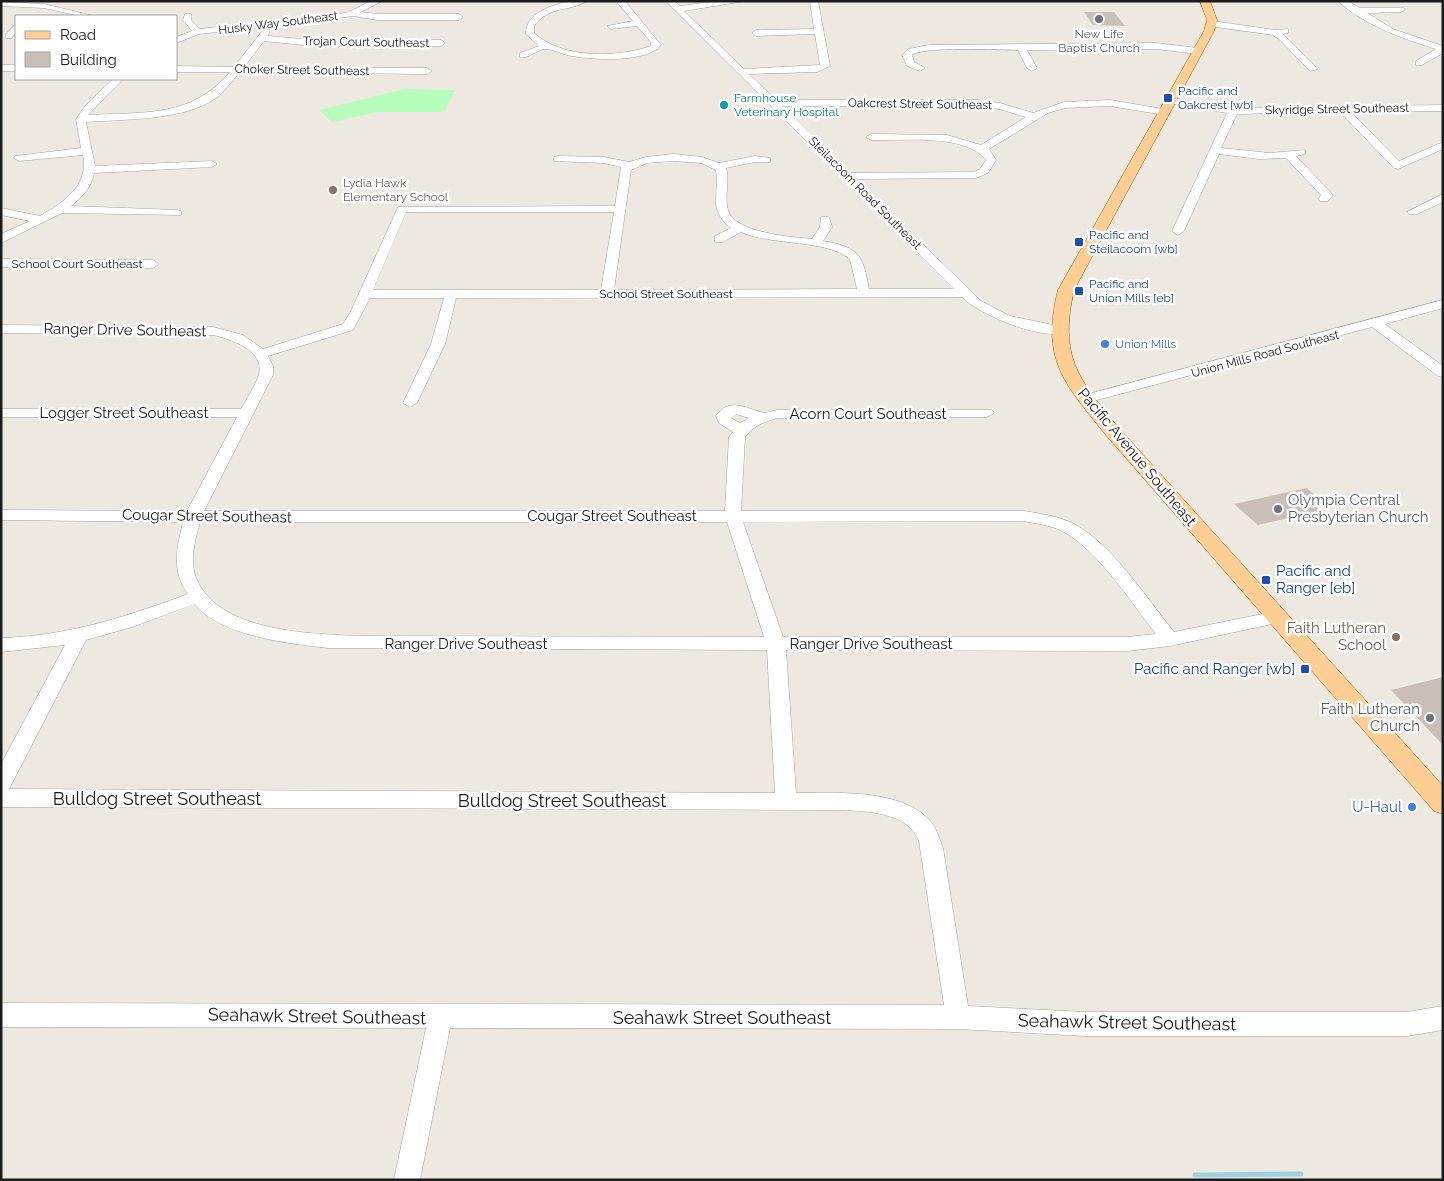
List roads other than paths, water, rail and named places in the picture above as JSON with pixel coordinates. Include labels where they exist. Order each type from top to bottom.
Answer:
[{"type":"main road","points":[[1205,1],[1210,10],[1212,24]]},
{"type":"main road","name":"Pacific Avenue Southeast","points":[[1212,24],[1066,290],[1058,330],[1059,347],[1063,361],[1072,380],[1086,399],[1149,476],[1443,804]]},
{"type":"street","name":"Husky Way Southeast","points":[[178,39],[198,32],[353,13],[378,1]]},
{"type":"street","points":[[583,1],[564,3],[544,13],[530,26],[533,38],[546,46],[581,54],[627,55],[649,51],[657,45],[655,41],[620,1]]},
{"type":"street","points":[[674,5],[741,1]]},
{"type":"street","points":[[742,72],[822,68],[825,66],[814,1]]},
{"type":"street","points":[[1342,1],[1355,11],[1390,31],[1443,49]]},
{"type":"street","points":[[1,4],[53,8],[85,15]]},
{"type":"street","name":"Steilacoom Road Southeast","points":[[674,5],[976,304],[998,317],[1058,330]]},
{"type":"street","points":[[37,14],[53,8]]},
{"type":"street","points":[[336,8],[378,18],[459,18]]},
{"type":"street","points":[[1355,11],[1400,10]]},
{"type":"street","points":[[188,16],[187,20],[198,32]]},
{"type":"street","points":[[610,26],[639,23]]},
{"type":"street","points":[[81,119],[190,111],[212,97],[268,30],[266,24]]},
{"type":"street","points":[[1212,24],[1280,32],[1283,38],[1313,69]]},
{"type":"street","points":[[9,36],[15,28]]},
{"type":"street","points":[[756,33],[819,31]]},
{"type":"street","name":"Trojan Court Southeast","points":[[262,38],[313,43],[441,43]]},
{"type":"street","points":[[523,54],[546,46]]},
{"type":"street","points":[[920,68],[908,62],[907,55],[911,51],[929,48],[1156,46],[1198,51]]},
{"type":"street","points":[[1022,48],[1032,68]]},
{"type":"street","points":[[1419,63],[1443,49]]},
{"type":"street","points":[[1,68],[15,68]]},
{"type":"street","name":"Choker Street Southeast","points":[[178,69],[427,71]]},
{"type":"street","points":[[1,239],[41,220],[59,209],[83,188],[90,170],[81,119],[88,108],[117,80]]},
{"type":"street","name":"Oakcrest Street Southeast","points":[[773,103],[977,103],[1000,106],[1035,117]]},
{"type":"street","name":"Skyridge Street Southeast","points":[[983,149],[992,141],[1058,106],[1080,103],[1168,106],[1233,111],[1443,108]]},
{"type":"street","points":[[1341,108],[1398,166],[1443,145]]},
{"type":"street","points":[[1178,231],[1233,111]]},
{"type":"street","points":[[848,176],[976,175],[984,171],[991,160],[983,149],[947,138],[871,137]]},
{"type":"street","points":[[18,158],[87,150]]},
{"type":"street","points":[[1216,150],[1243,154],[1296,154],[1327,195],[1324,199]]},
{"type":"street","points":[[558,159],[604,160],[630,166]]},
{"type":"street","points":[[607,294],[624,172],[630,166],[649,160],[692,159],[708,161],[718,166],[722,172],[722,210],[727,218],[741,228],[758,234],[844,250],[855,256],[864,294]]},
{"type":"street","points":[[718,166],[755,159],[766,160]]},
{"type":"street","points":[[90,170],[126,166],[212,164]]},
{"type":"street","points":[[1413,212],[1443,197]]},
{"type":"street","points":[[59,209],[177,213]]},
{"type":"street","points":[[259,354],[348,327],[366,294],[402,209],[619,209]]},
{"type":"street","points":[[1,211],[41,220]]},
{"type":"street","points":[[815,244],[826,227],[825,219]]},
{"type":"street","points":[[719,239],[741,228]]},
{"type":"street","name":"School Court Southeast","points":[[1,263],[153,264]]},
{"type":"street","name":"School Street Southeast","points":[[366,294],[966,293]]},
{"type":"street","points":[[410,402],[438,344],[451,294]]},
{"type":"street","name":"Union Mills Road Southeast","points":[[1086,399],[1443,304]]},
{"type":"street","points":[[1375,323],[1443,374]]},
{"type":"street","name":"Ranger Drive Southeast","points":[[1,330],[213,331],[243,338],[256,348],[268,367],[266,375],[193,516],[187,532],[183,562],[197,597],[221,618],[244,628],[281,637],[323,642],[1127,644],[1170,639],[1277,617]]},
{"type":"street","name":"Logger Street Southeast","points":[[1,413],[248,413]]},
{"type":"street","name":"Acorn Court Southeast","points":[[733,516],[735,446],[751,423],[777,414],[987,413]]},
{"type":"street","name":"Cougar Street Southeast","points":[[1,515],[1024,516],[1055,522],[1069,528],[1094,545],[1170,639]]},
{"type":"street","points":[[733,516],[776,644],[786,802]]},
{"type":"street","points":[[1,644],[46,642],[79,636],[152,614],[197,597]]},
{"type":"street","points":[[1,784],[79,636]]},
{"type":"street","name":"Bulldog Street Southeast","points":[[1,798],[870,803],[908,815],[924,829],[932,848],[958,1017]]},
{"type":"street","name":"Seahawk Street Southeast","points":[[1,1015],[958,1017],[1085,1024],[1407,1024],[1443,1018]]},
{"type":"street","points":[[407,1180],[440,1017]]},
{"type":"waterway","points":[[1195,1175],[1301,1174]]},
{"type":"place","name":"New Life Baptist Church","points":[[1099,19]]},
{"type":"place","name":"Pacific and Oakcrest [wb]","points":[[1168,98]]},
{"type":"place","name":"Farmhouse Veterinary Hospital","points":[[724,105]]},
{"type":"place","name":"Lydia Hawk Elementary School","points":[[333,190]]},
{"type":"place","name":"Pacific and Steilacoom [wb]","points":[[1079,242]]},
{"type":"place","name":"Pacific and Union Mills [eb]","points":[[1079,291]]},
{"type":"place","name":"Union Mills","points":[[1105,344]]},
{"type":"place","name":"Olympia Central Presbyterian Church","points":[[1278,509]]},
{"type":"place","name":"Pacific and Ranger [eb]","points":[[1266,580]]},
{"type":"place","name":"Faith Lutheran School","points":[[1396,637]]},
{"type":"place","name":"Pacific and Ranger [wb]","points":[[1305,669]]},
{"type":"place","name":"Faith Lutheran Church","points":[[1430,718]]},
{"type":"place","name":"U-Haul","points":[[1412,807]]}]
